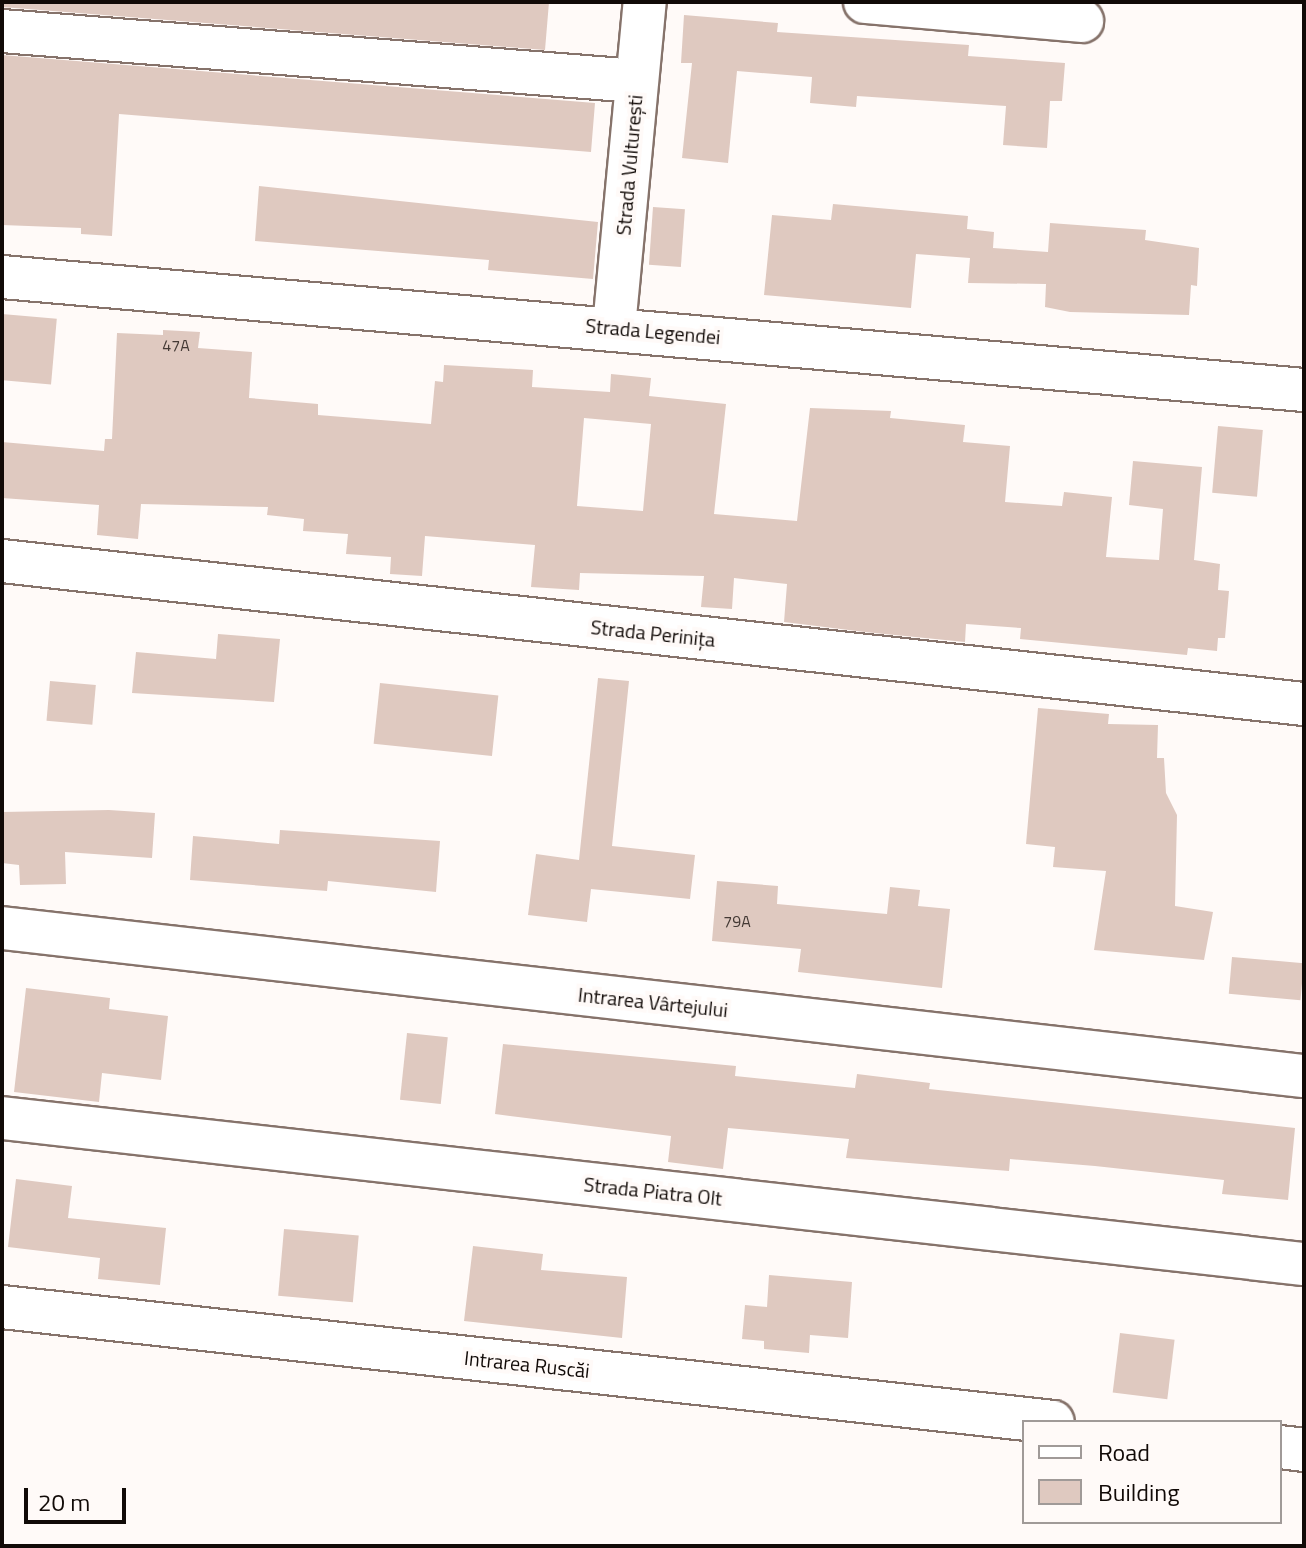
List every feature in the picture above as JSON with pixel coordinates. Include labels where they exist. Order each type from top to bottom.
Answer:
[{"type":"street","name":"Strada Vulturești","points":[[614,327],[645,2]]},
{"type":"street","points":[[865,2],[1082,21]]},
{"type":"street","points":[[2,31],[636,81]]},
{"type":"street","name":"Strada Legendei","points":[[2,277],[614,327],[1304,390]]},
{"type":"street","name":"Strada Perinița","points":[[2,561],[1304,704]]},
{"type":"street","name":"Intrarea Vârtejului","points":[[2,928],[1304,1076]]},
{"type":"street","name":"Strada Piatra Olt","points":[[2,1118],[1304,1264]]},
{"type":"street","name":"Intrarea Ruscăi","points":[[2,1307],[1035,1420]]},
{"type":"street","points":[[1282,1447],[1304,1450]]},
{"type":"building","points":[[2,2],[549,2],[545,50],[2,7]]},
{"type":"building","points":[[684,15],[778,23],[777,32],[969,45],[968,56],[1065,63],[1062,101],[1050,101],[1047,148],[1003,145],[1006,106],[857,96],[856,107],[810,103],[812,77],[737,71],[728,163],[682,158],[692,63],[681,63]]},
{"type":"building","points":[[2,55],[595,103],[591,152],[119,114],[112,236],[81,234],[81,228],[2,225]]},
{"type":"building","points":[[259,186],[598,222],[593,279],[488,270],[489,260],[255,241]]},
{"type":"building","points":[[833,204],[968,216],[967,229],[994,232],[993,248],[1048,252],[1050,223],[1146,230],[1145,240],[1199,248],[1197,286],[1191,285],[1189,315],[1070,312],[1045,307],[1046,284],[968,283],[970,258],[916,254],[911,308],[764,295],[772,215],[831,220]]},
{"type":"building","points":[[653,207],[685,209],[681,267],[649,265]]},
{"type":"building","points":[[2,314],[57,319],[51,385],[2,380]]},
{"type":"building","points":[[163,330],[200,332],[198,348],[252,352],[249,398],[318,404],[318,415],[431,424],[435,381],[443,382],[444,365],[533,370],[532,387],[610,392],[611,374],[651,378],[649,396],[726,404],[714,514],[797,521],[810,408],[891,411],[890,418],[965,425],[963,442],[1010,446],[1005,502],[1062,506],[1064,492],[1112,497],[1106,557],[1159,560],[1163,509],[1129,505],[1133,461],[1202,467],[1194,560],[1220,564],[1218,590],[1229,591],[1225,638],[1218,638],[1217,651],[1188,648],[1187,655],[1020,639],[1021,628],[966,624],[965,642],[865,632],[784,622],[787,584],[734,578],[732,609],[701,607],[704,576],[580,573],[579,590],[531,587],[535,545],[425,536],[422,576],[390,574],[391,557],[346,554],[348,534],[303,531],[304,519],[267,515],[268,507],[141,504],[138,539],[97,535],[99,505],[2,498],[2,442],[104,451],[105,439],[112,439],[117,333],[163,335]],"holes":[[[584,418],[651,424],[643,511],[577,506]]]},
{"type":"building","points":[[1218,426],[1263,430],[1257,497],[1212,493]]},
{"type":"building","points":[[218,634],[280,639],[274,702],[132,693],[136,652],[216,659]]},
{"type":"building","points":[[598,678],[629,681],[612,846],[695,855],[690,899],[591,889],[587,922],[528,915],[536,854],[579,860]]},
{"type":"building","points":[[50,681],[96,685],[92,725],[47,721]]},
{"type":"building","points":[[380,683],[498,695],[492,756],[374,744]]},
{"type":"building","points":[[1038,708],[1109,714],[1108,724],[1158,725],[1157,758],[1164,758],[1166,793],[1177,815],[1175,906],[1213,912],[1204,960],[1094,950],[1106,871],[1053,867],[1055,847],[1026,844]]},
{"type":"building","points":[[109,810],[155,813],[152,858],[65,852],[66,884],[20,885],[19,865],[2,863],[2,812]]},
{"type":"building","points":[[280,830],[440,841],[436,892],[328,881],[327,891],[190,880],[193,836],[279,844]]},
{"type":"building","points":[[717,881],[778,886],[777,904],[887,914],[890,887],[920,890],[918,906],[950,909],[942,988],[798,972],[801,949],[712,941]]},
{"type":"building","points":[[1232,957],[1304,963],[1301,1000],[1229,994]]},
{"type":"building","points":[[26,988],[110,998],[109,1009],[168,1016],[161,1080],[102,1073],[99,1102],[14,1092]]},
{"type":"building","points":[[407,1033],[448,1037],[441,1104],[400,1100]]},
{"type":"building","points":[[503,1044],[736,1066],[735,1076],[855,1088],[857,1074],[930,1083],[929,1089],[1295,1128],[1288,1200],[1222,1194],[1224,1180],[1095,1166],[1010,1159],[1009,1171],[846,1158],[849,1139],[728,1128],[723,1169],[668,1162],[671,1136],[495,1114]]},
{"type":"building","points":[[16,1179],[72,1186],[68,1218],[166,1228],[160,1285],[98,1279],[100,1258],[8,1247]]},
{"type":"building","points":[[284,1229],[359,1236],[353,1302],[278,1296]]},
{"type":"building","points":[[473,1246],[543,1254],[541,1270],[627,1277],[622,1338],[464,1321]]},
{"type":"building","points":[[769,1275],[852,1282],[848,1338],[810,1335],[809,1353],[764,1349],[764,1341],[742,1339],[745,1305],[767,1307]]},
{"type":"building","points":[[1120,1333],[1175,1340],[1167,1399],[1113,1393]]}]
